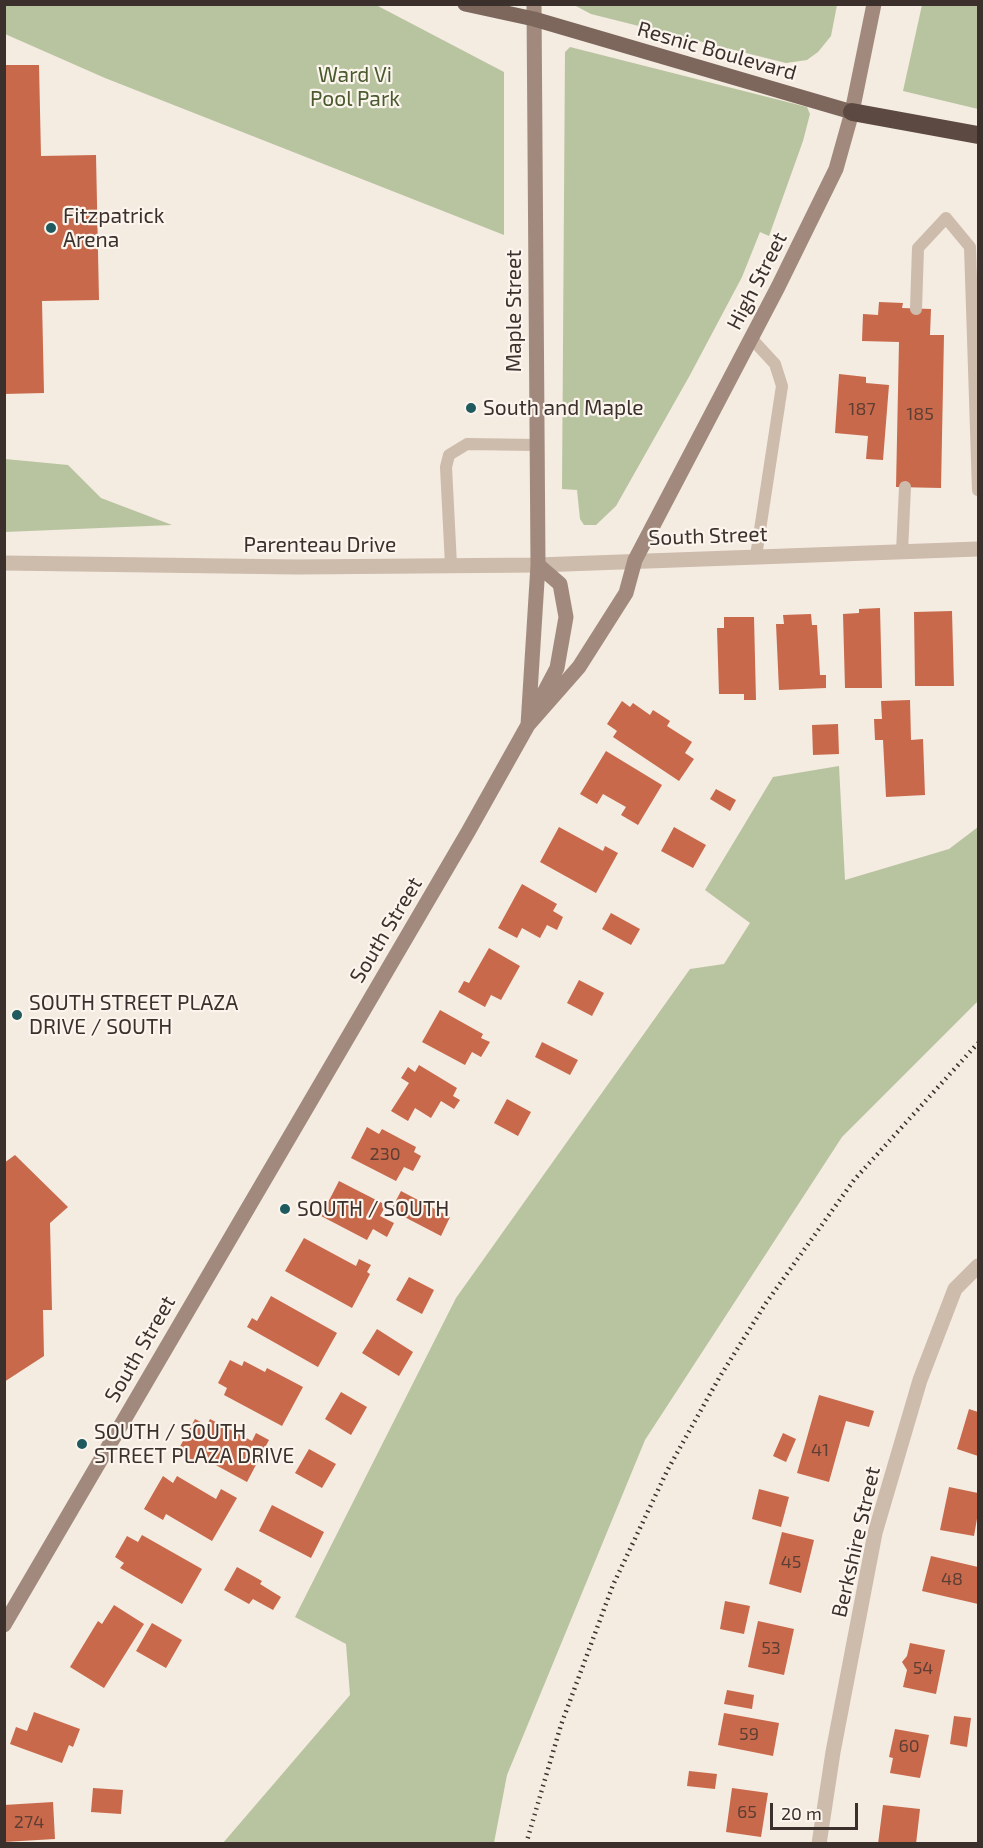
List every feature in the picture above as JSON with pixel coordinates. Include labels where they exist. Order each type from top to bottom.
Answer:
[{"type":"highway","points":[[852,112],[978,135]]},
{"type":"main road","name":"Resnic Boulevard","points":[[465,4],[534,12],[852,112]]},
{"type":"main road","name":"High Street","points":[[635,560],[752,338],[836,169],[852,112],[874,4]]},
{"type":"main road","name":"Maple Street","points":[[528,725],[538,565],[534,12]]},
{"type":"main road","name":"South Street","points":[[4,1625],[468,832],[528,725],[579,668],[626,593],[635,560]]},
{"type":"main road","points":[[528,725],[557,668],[566,617],[560,584],[538,565]]},
{"type":"street","name":"South Street","points":[[635,560],[978,549]]},
{"type":"street","name":"Parenteau Drive","points":[[4,563],[297,567],[538,565],[635,560]]},
{"type":"street","name":"Berkshire Street","points":[[819,1844],[833,1752],[875,1533],[920,1380],[954,1290],[978,1266]]},
{"type":"lane","points":[[916,309],[918,248],[946,219],[970,247],[978,490]]},
{"type":"lane","points":[[752,338],[775,364],[782,386],[756,556]]},
{"type":"lane","points":[[451,566],[446,467],[449,455],[467,444],[536,445]]},
{"type":"lane","points":[[902,552],[905,487]]},
{"type":"green space","name":"Ward Vi Pool Park","points":[[5,4],[376,5],[504,72],[504,235],[105,78],[5,34]]},
{"type":"green space","points":[[574,5],[837,5],[831,36],[818,52],[807,60],[786,63],[591,14]]},
{"type":"green space","points":[[922,5],[978,5],[978,109],[903,91]]},
{"type":"green space","points":[[570,47],[807,107],[810,114],[803,141],[769,236],[760,232],[742,277],[690,375],[616,506],[596,525],[584,525],[580,519],[577,490],[562,489],[565,52]]},
{"type":"green space","points":[[5,459],[68,465],[101,498],[172,525],[5,532]]},
{"type":"green space","points":[[839,766],[845,880],[949,849],[978,827],[978,1001],[842,1137],[645,1440],[507,1775],[494,1843],[223,1843],[350,1695],[346,1644],[295,1617],[456,1298],[690,969],[724,964],[750,923],[705,890],[773,777]]},
{"type":"building","name":"Fitzpatrick Arena","points":[[4,65],[39,65],[41,156],[96,155],[99,300],[42,301],[44,393],[4,394]]},
{"type":"building","points":[[879,302],[903,303],[902,308],[931,309],[930,335],[944,335],[941,488],[896,487],[899,342],[862,341],[863,314],[878,315]]},
{"type":"building","points":[[839,374],[866,377],[866,383],[889,385],[883,460],[866,459],[868,436],[835,433]]},
{"type":"building","points":[[880,608],[882,688],[845,688],[843,614],[859,613],[859,609]]},
{"type":"building","points":[[952,611],[954,686],[915,686],[914,612]]},
{"type":"building","points":[[811,614],[812,625],[817,625],[820,675],[826,675],[826,688],[779,690],[776,624],[784,624],[783,615]]},
{"type":"building","points":[[724,617],[754,617],[756,700],[744,700],[744,694],[719,694],[717,628],[724,628]]},
{"type":"building","points":[[910,700],[911,740],[923,739],[925,795],[886,797],[883,740],[875,740],[874,719],[882,719],[881,701]]},
{"type":"building","points":[[622,701],[630,707],[633,703],[650,715],[653,710],[670,721],[667,726],[692,742],[685,753],[694,759],[679,781],[613,737],[617,731],[607,724]]},
{"type":"building","points":[[838,724],[839,754],[813,755],[812,725]]},
{"type":"building","points":[[606,751],[662,785],[638,825],[621,815],[626,807],[603,794],[597,804],[580,794]]},
{"type":"building","points":[[716,789],[736,800],[730,811],[710,799]]},
{"type":"building","points":[[559,827],[603,851],[605,846],[618,853],[596,893],[540,862]]},
{"type":"building","points":[[674,827],[706,845],[693,868],[661,851]]},
{"type":"building","points":[[522,884],[557,904],[553,911],[563,917],[557,930],[547,925],[540,938],[522,928],[517,938],[498,928]]},
{"type":"building","points":[[611,913],[640,929],[631,945],[602,929]]},
{"type":"building","points":[[489,948],[520,966],[501,1000],[491,995],[485,1007],[458,992],[464,981],[469,983]]},
{"type":"building","points":[[579,980],[604,993],[592,1016],[567,1003]]},
{"type":"building","points":[[440,1010],[483,1034],[481,1038],[490,1042],[481,1057],[472,1052],[465,1065],[422,1042]]},
{"type":"building","points":[[542,1042],[578,1060],[570,1075],[535,1057]]},
{"type":"building","points":[[419,1065],[457,1088],[453,1096],[460,1100],[454,1109],[441,1101],[431,1118],[415,1108],[408,1121],[391,1111],[409,1083],[401,1078],[408,1067],[415,1072]]},
{"type":"building","points":[[507,1099],[531,1112],[518,1136],[494,1123]]},
{"type":"building","points":[[367,1127],[379,1134],[382,1129],[416,1147],[414,1152],[421,1156],[413,1171],[404,1167],[396,1181],[351,1158]]},
{"type":"building","points":[[15,1155],[68,1207],[50,1223],[52,1310],[43,1310],[44,1356],[4,1382],[4,1163]]},
{"type":"building","points":[[339,1181],[386,1205],[380,1216],[394,1223],[387,1237],[373,1229],[367,1240],[321,1216]]},
{"type":"building","points":[[401,1191],[450,1217],[441,1236],[391,1210]]},
{"type":"building","points":[[304,1238],[356,1266],[359,1259],[371,1265],[367,1272],[370,1274],[352,1308],[285,1271]]},
{"type":"building","points":[[409,1277],[434,1290],[422,1314],[396,1300]]},
{"type":"building","points":[[271,1296],[337,1333],[318,1367],[247,1327],[252,1318],[257,1321]]},
{"type":"building","points":[[377,1329],[413,1352],[399,1376],[362,1353]]},
{"type":"building","points":[[230,1360],[242,1366],[244,1361],[265,1372],[267,1368],[303,1387],[282,1426],[224,1395],[227,1388],[218,1383]]},
{"type":"building","points":[[341,1392],[367,1407],[351,1435],[325,1419]]},
{"type":"building","points":[[819,1395],[874,1411],[869,1427],[846,1421],[829,1482],[797,1473]]},
{"type":"building","points":[[969,1409],[978,1412],[978,1456],[957,1449]]},
{"type":"building","points":[[195,1419],[207,1425],[210,1419],[252,1441],[256,1433],[269,1440],[247,1482],[199,1456],[196,1462],[177,1452]]},
{"type":"building","points":[[783,1433],[796,1439],[786,1462],[773,1456]]},
{"type":"building","points":[[309,1449],[336,1464],[322,1488],[295,1473]]},
{"type":"building","points":[[163,1476],[173,1483],[177,1476],[216,1499],[221,1489],[237,1498],[212,1541],[166,1514],[163,1520],[144,1509]]},
{"type":"building","points":[[949,1487],[978,1493],[978,1513],[974,1536],[940,1530]]},
{"type":"building","points":[[759,1489],[789,1497],[781,1527],[752,1519]]},
{"type":"building","points":[[272,1505],[324,1532],[311,1558],[259,1531]]},
{"type":"building","points":[[782,1532],[814,1540],[801,1593],[769,1584]]},
{"type":"building","points":[[142,1535],[202,1569],[182,1604],[120,1568],[124,1563],[115,1557],[127,1536],[138,1542]]},
{"type":"building","points":[[931,1556],[978,1567],[978,1604],[922,1591]]},
{"type":"building","points":[[237,1567],[262,1581],[260,1584],[281,1597],[273,1610],[253,1599],[249,1604],[224,1590]]},
{"type":"building","points":[[725,1601],[750,1606],[744,1634],[720,1629]]},
{"type":"building","points":[[114,1605],[144,1624],[104,1688],[70,1667],[98,1621],[102,1624]]},
{"type":"building","points":[[758,1621],[794,1629],[784,1675],[748,1667]]},
{"type":"building","points":[[152,1623],[182,1640],[166,1668],[136,1651]]},
{"type":"building","points":[[910,1643],[945,1650],[936,1694],[903,1687],[907,1670],[902,1662],[907,1656]]},
{"type":"building","points":[[727,1690],[754,1695],[752,1709],[724,1704]]},
{"type":"building","points":[[34,1712],[80,1729],[73,1747],[69,1745],[62,1763],[10,1744],[16,1727],[27,1731]]},
{"type":"building","points":[[724,1713],[779,1723],[773,1756],[718,1745]]},
{"type":"building","points":[[954,1716],[971,1718],[967,1747],[950,1744]]},
{"type":"building","points":[[895,1729],[929,1735],[920,1778],[890,1773],[893,1758],[889,1757]]},
{"type":"building","points":[[689,1771],[717,1774],[715,1789],[687,1786]]},
{"type":"building","points":[[93,1788],[123,1790],[121,1814],[91,1812]]},
{"type":"building","points":[[732,1788],[768,1793],[761,1837],[726,1832]]},
{"type":"building","points":[[53,1802],[55,1839],[4,1842],[4,1805]]},
{"type":"building","points":[[883,1805],[920,1809],[916,1844],[878,1844]]},
{"type":"railway","points":[[526,1844],[561,1725],[613,1585],[668,1469],[719,1378],[766,1303],[854,1180],[978,1043]]},
{"type":"place","name":"Fitzpatrick Arena","points":[[51,228]]},
{"type":"place","name":"South and Maple","points":[[471,408]]},
{"type":"place","name":"SOUTH STREET PLAZA DRIVE / SOUTH","points":[[17,1015]]},
{"type":"place","name":"SOUTH / SOUTH","points":[[285,1209]]},
{"type":"place","name":"SOUTH / SOUTH STREET PLAZA DRIVE","points":[[82,1444]]}]
